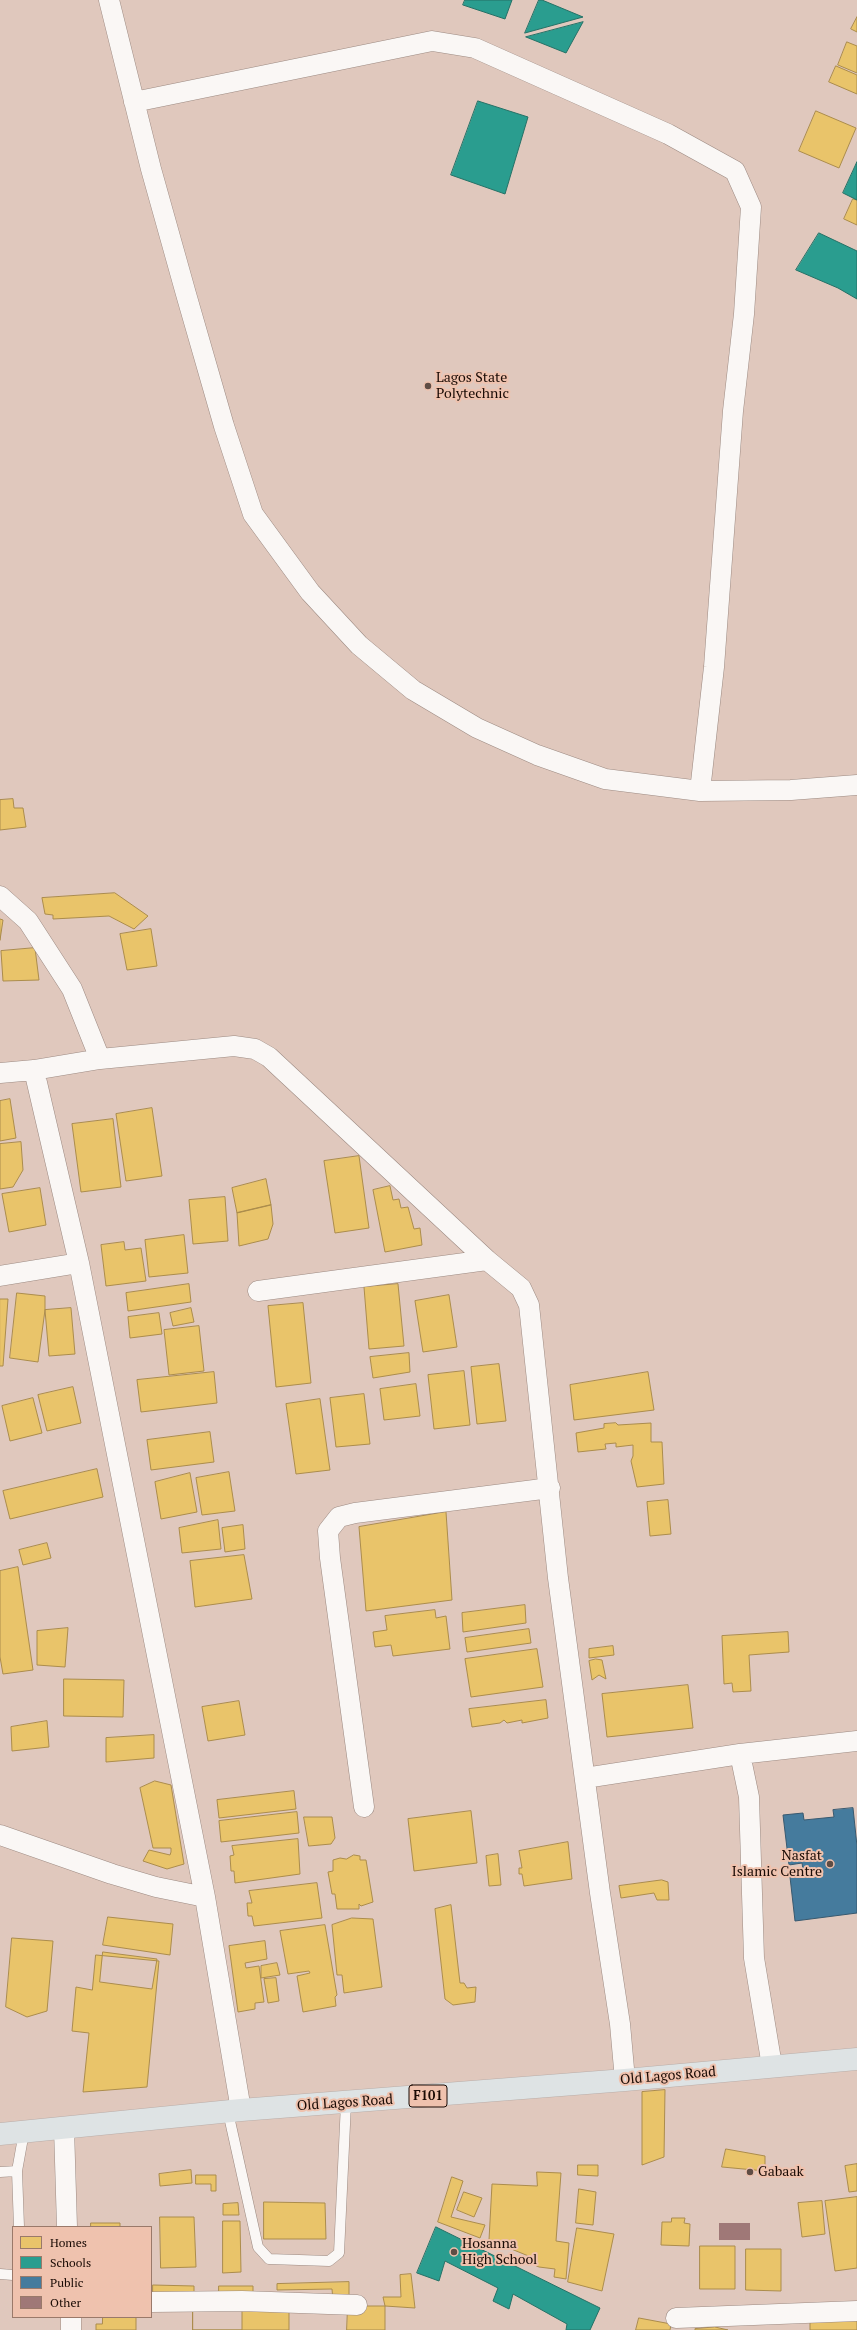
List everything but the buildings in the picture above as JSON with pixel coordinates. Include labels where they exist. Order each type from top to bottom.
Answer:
[{"type":"main road","name":"Old Lagos Road","points":[[0,2134],[234,2111],[625,2080],[857,2059]]},
{"type":"street","points":[[109,0],[134,102],[216,396],[253,514],[310,592],[359,645],[412,690],[477,728],[537,755],[605,779],[700,791],[790,790],[857,785]]},
{"type":"street","points":[[134,102],[432,41],[475,48],[668,134],[735,171],[751,207],[744,314],[733,411],[714,668],[700,791]]},
{"type":"street","points":[[0,896],[28,921],[72,989],[100,1059]]},
{"type":"street","points":[[0,1073],[34,1070],[100,1059],[234,1046],[254,1049],[269,1057],[487,1260],[521,1288],[529,1305],[550,1488],[558,1578],[600,1893],[620,2024],[625,2080]]},
{"type":"street","points":[[34,1070],[79,1263],[205,1897],[234,2111]]},
{"type":"street","points":[[258,1290],[487,1260]]},
{"type":"street","points":[[0,1276],[79,1263]]},
{"type":"street","points":[[364,1807],[330,1558],[328,1531],[340,1517],[355,1513],[550,1488]]},
{"type":"street","points":[[585,1778],[740,1754],[857,1740]]},
{"type":"street","points":[[740,1754],[749,1797],[754,1958],[772,2066]]},
{"type":"street","points":[[0,1835],[112,1874],[156,1887],[205,1897]]},
{"type":"street","points":[[64,2128],[68,2226]]},
{"type":"street","points":[[152,2302],[235,2301],[357,2305]]},
{"type":"street","points":[[676,2318],[785,2323],[857,2311]]},
{"type":"street","points":[[71,2318],[71,2330]]},
{"type":"lane","points":[[234,2111],[258,2247],[269,2259],[329,2262],[339,2253],[346,2103]]},
{"type":"lane","points":[[20,2226],[17,2171],[24,2132]]},
{"type":"lane","points":[[0,2172],[17,2171]]},
{"type":"lane","points":[[0,2274],[12,2275]]},
{"type":"place","name":"Lagos State Polytechnic","points":[[428,386]]},
{"type":"place","name":"Nasfat Islamic Centre","points":[[830,1864]]},
{"type":"place","name":"Gabaak","points":[[750,2172]]},
{"type":"place","name":"Hosanna High School","points":[[454,2252]]}]
